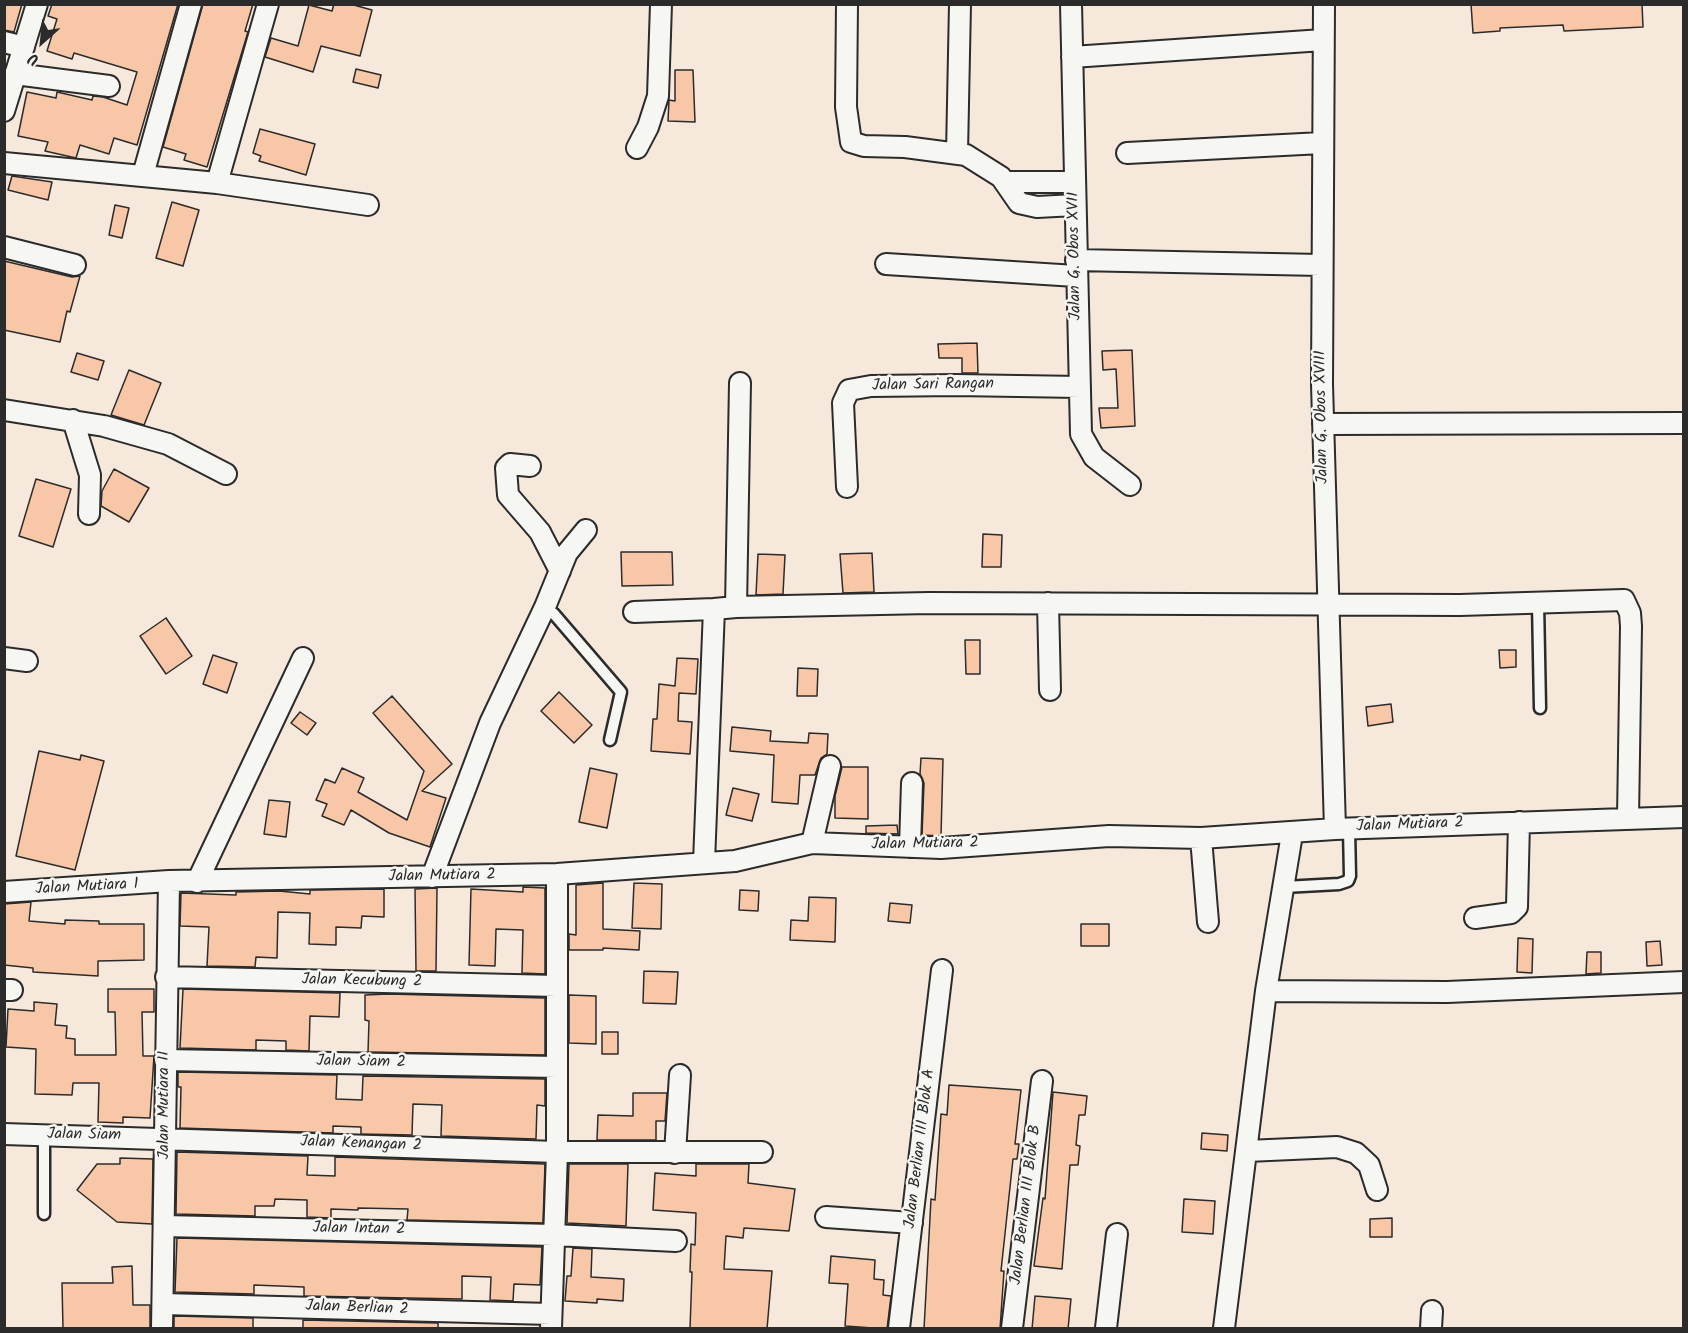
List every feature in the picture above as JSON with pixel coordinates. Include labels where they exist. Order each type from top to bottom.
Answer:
[{"type":"street","points":[[4,111],[37,4]]},
{"type":"street","points":[[143,176],[191,4]]},
{"type":"street","points":[[217,183],[268,4]]},
{"type":"street","points":[[637,148],[658,96],[661,4]]},
{"type":"street","points":[[847,4],[846,107],[851,142],[864,146],[905,147],[966,155],[990,169],[1006,182],[1014,198],[1027,206],[1075,205]]},
{"type":"street","points":[[957,153],[960,4]]},
{"type":"street","name":"Jalan G. Obos XVII","points":[[1071,4],[1081,434],[1086,447],[1094,457],[1130,485]]},
{"type":"street","name":"Jalan G. Obos XVIII","points":[[1324,4],[1321,264],[1323,424],[1328,604],[1342,829]]},
{"type":"street","points":[[1072,57],[1323,40]]},
{"type":"street","points":[[4,42],[24,47]]},
{"type":"street","points":[[15,74],[109,86]]},
{"type":"street","points":[[1127,153],[1322,143]]},
{"type":"street","points":[[4,163],[217,183],[368,205]]},
{"type":"street","points":[[1006,182],[1075,182]]},
{"type":"street","points":[[4,247],[75,265]]},
{"type":"street","points":[[886,264],[1076,268],[1321,264]]},
{"type":"street","points":[[736,607],[740,383]]},
{"type":"street","name":"Jalan Sari Rangan","points":[[847,487],[843,403],[849,390],[871,386],[1080,387]]},
{"type":"street","points":[[4,410],[104,426],[168,444],[226,474]]},
{"type":"street","points":[[73,420],[90,475],[89,514]]},
{"type":"street","points":[[1323,424],[1683,423]]},
{"type":"street","points":[[530,465],[510,464],[506,468],[508,495],[540,532],[560,571]]},
{"type":"street","points":[[432,877],[490,723],[545,607],[567,553],[586,530]]},
{"type":"street","points":[[634,612],[736,607],[1048,603],[1460,605],[1616,599],[1627,604],[1631,626],[1628,818]]},
{"type":"street","points":[[1048,603],[1050,690]]},
{"type":"street","points":[[704,862],[714,609]]},
{"type":"street","points":[[4,658],[27,661]]},
{"type":"street","points":[[197,882],[303,658]]},
{"type":"street","points":[[813,843],[830,766]]},
{"type":"street","points":[[910,847],[912,783]]},
{"type":"street","name":"Jalan Mutiara 2","points":[[168,881],[557,874],[735,861],[813,843],[940,848],[1109,836],[1201,838],[1292,834],[1342,829],[1683,817]]},
{"type":"street","points":[[1475,918],[1510,913],[1517,907],[1518,822]]},
{"type":"street","points":[[1224,1329],[1266,991],[1292,834]]},
{"type":"street","points":[[1201,838],[1208,922]]},
{"type":"street","points":[[551,1322],[557,1152],[557,874]]},
{"type":"street","name":"Jalan Mutiara 1","points":[[4,892],[168,881]]},
{"type":"street","name":"Jalan Mutiara II","points":[[162,1329],[168,881]]},
{"type":"street","name":"Jalan Berlian III Blok A","points":[[899,1329],[942,970]]},
{"type":"street","name":"Jalan Kecubung 2","points":[[166,977],[557,986]]},
{"type":"street","points":[[1266,991],[1447,992],[1683,981]]},
{"type":"street","name":"Jalan Siam 2","points":[[165,1060],[557,1067]]},
{"type":"street","points":[[675,1153],[680,1075]]},
{"type":"street","name":"Jalan Berlian III Blok B","points":[[1012,1329],[1042,1081]]},
{"type":"street","name":"Jalan Siam","points":[[4,1134],[164,1138]]},
{"type":"street","name":"Jalan Kenangan 2","points":[[164,1138],[557,1152],[762,1152]]},
{"type":"street","points":[[1247,1151],[1338,1147],[1356,1154],[1369,1166],[1377,1190]]},
{"type":"street","points":[[826,1217],[912,1223]]},
{"type":"street","name":"Jalan Intan 2","points":[[164,1226],[554,1235],[676,1241]]},
{"type":"street","points":[[1106,1329],[1117,1234]]},
{"type":"street","name":"Jalan Berlian 2","points":[[163,1304],[551,1322]]},
{"type":"lane","points":[[1538,602],[1540,708]]},
{"type":"lane","points":[[545,607],[554,614],[621,692],[610,740]]},
{"type":"lane","points":[[1284,887],[1339,884],[1348,881],[1350,876],[1342,829]]},
{"type":"lane","points":[[44,1135],[44,1214]]},
{"type":"building","points":[[4,4],[22,4],[14,32],[4,30]]},
{"type":"building","points":[[52,4],[178,4],[137,145],[114,138],[109,154],[80,145],[76,158],[45,151],[48,142],[18,136],[27,92],[56,98],[57,92],[92,100],[93,96],[103,97],[127,105],[137,72],[74,53],[72,59],[47,51],[57,19],[48,16]]},
{"type":"building","points":[[203,4],[253,4],[245,31],[248,32],[207,167],[184,160],[186,154],[163,147]]},
{"type":"building","points":[[334,4],[350,4],[372,10],[360,56],[321,46],[313,72],[265,57],[271,38],[298,46],[309,5],[332,11]]},
{"type":"building","points":[[1471,4],[1642,4],[1643,27],[1564,31],[1563,25],[1500,28],[1500,31],[1473,33]]},
{"type":"building","points":[[356,69],[381,75],[378,88],[353,82]]},
{"type":"building","points":[[675,70],[693,70],[695,122],[668,121],[669,100],[675,101]]},
{"type":"building","points":[[260,129],[315,144],[306,175],[259,161],[261,156],[253,153]]},
{"type":"building","points":[[12,176],[52,182],[48,200],[8,190]]},
{"type":"building","points":[[172,202],[199,210],[183,266],[156,258]]},
{"type":"building","points":[[115,205],[129,208],[122,238],[109,235]]},
{"type":"building","points":[[4,261],[72,277],[80,276],[70,312],[67,311],[60,342],[4,330]]},
{"type":"building","points":[[977,343],[978,373],[962,373],[962,358],[939,358],[938,344]]},
{"type":"building","points":[[1132,350],[1135,426],[1101,428],[1099,408],[1118,408],[1116,369],[1103,370],[1102,351]]},
{"type":"building","points":[[77,353],[104,361],[98,380],[71,372]]},
{"type":"building","points":[[129,370],[161,383],[144,425],[111,415]]},
{"type":"building","points":[[114,469],[149,488],[129,522],[101,506],[102,491]]},
{"type":"building","points":[[36,479],[71,489],[53,547],[19,536]]},
{"type":"building","points":[[983,534],[1002,535],[1001,567],[982,567]]},
{"type":"building","points":[[621,552],[672,552],[673,585],[622,586]]},
{"type":"building","points":[[872,553],[874,592],[843,593],[840,554]]},
{"type":"building","points":[[758,554],[785,555],[783,594],[756,595]]},
{"type":"building","points":[[166,618],[192,656],[166,674],[140,636]]},
{"type":"building","points":[[965,640],[980,640],[980,674],[966,674]]},
{"type":"building","points":[[1499,650],[1516,650],[1516,667],[1500,668]]},
{"type":"building","points":[[213,655],[237,663],[227,693],[203,684]]},
{"type":"building","points":[[677,658],[698,659],[696,694],[679,693],[678,721],[692,722],[690,754],[651,751],[653,719],[657,719],[659,684],[675,686]]},
{"type":"building","points":[[798,668],[818,669],[817,696],[797,696]]},
{"type":"building","points":[[559,692],[592,725],[574,743],[541,711]]},
{"type":"building","points":[[392,696],[452,764],[422,791],[446,798],[430,847],[389,833],[351,810],[344,825],[322,816],[327,804],[316,800],[325,779],[335,783],[342,768],[364,778],[358,792],[407,820],[424,771],[373,713]]},
{"type":"building","points":[[1391,704],[1393,722],[1368,726],[1366,707]]},
{"type":"building","points":[[300,712],[316,723],[307,735],[291,723]]},
{"type":"building","points":[[732,727],[771,731],[770,741],[808,743],[809,733],[828,734],[827,754],[821,758],[815,775],[800,775],[798,804],[772,802],[774,755],[730,751]]},
{"type":"building","points":[[39,751],[80,760],[81,755],[104,761],[75,870],[16,856]]},
{"type":"building","points":[[921,758],[943,759],[941,836],[922,835],[924,783],[920,774]]},
{"type":"building","points":[[842,767],[868,767],[868,819],[835,818],[835,796]]},
{"type":"building","points":[[590,768],[617,774],[607,828],[579,822]]},
{"type":"building","points":[[733,788],[759,794],[752,821],[726,815]]},
{"type":"building","points":[[269,800],[290,802],[286,837],[264,834]]},
{"type":"building","points":[[897,825],[898,834],[866,833],[866,826]]},
{"type":"building","points":[[603,883],[603,929],[640,931],[639,950],[603,948],[603,950],[569,950],[569,934],[576,935],[576,885]]},
{"type":"building","points":[[634,883],[662,884],[661,929],[632,928]]},
{"type":"building","points":[[523,887],[545,888],[545,974],[522,973],[523,930],[496,929],[495,966],[469,965],[471,889],[523,892]]},
{"type":"building","points":[[437,888],[436,971],[416,971],[415,889]]},
{"type":"building","points":[[384,889],[384,917],[362,916],[361,928],[336,927],[336,945],[309,944],[310,913],[278,912],[277,958],[256,957],[255,967],[207,966],[209,927],[180,926],[181,893],[236,895],[236,892],[279,891],[310,894],[310,890]]},
{"type":"building","points":[[740,890],[759,891],[758,911],[739,910]]},
{"type":"building","points":[[809,897],[836,898],[835,942],[790,940],[791,920],[808,921]]},
{"type":"building","points":[[31,902],[29,921],[65,924],[65,920],[99,921],[99,924],[144,924],[144,960],[98,961],[98,976],[33,972],[33,968],[4,965],[4,904]]},
{"type":"building","points":[[890,903],[912,905],[910,923],[888,921]]},
{"type":"building","points":[[1081,924],[1109,924],[1109,946],[1081,946]]},
{"type":"building","points":[[1518,938],[1533,939],[1532,973],[1517,972]]},
{"type":"building","points":[[1660,941],[1662,965],[1647,966],[1646,942]]},
{"type":"building","points":[[1587,952],[1601,952],[1601,973],[1586,974]]},
{"type":"building","points":[[644,971],[678,972],[676,1004],[643,1003]]},
{"type":"building","points":[[108,989],[154,989],[154,1012],[142,1012],[143,1056],[154,1056],[150,1118],[123,1117],[123,1123],[98,1122],[99,1083],[73,1083],[72,1095],[35,1094],[36,1049],[6,1047],[8,1009],[34,1011],[34,1002],[57,1004],[55,1025],[67,1026],[66,1038],[75,1039],[75,1055],[116,1055],[115,1012],[108,1012]]},
{"type":"building","points":[[183,989],[340,993],[339,1017],[310,1016],[309,1051],[286,1050],[286,1041],[256,1040],[256,1050],[180,1048]]},
{"type":"building","points":[[365,995],[545,998],[545,1055],[368,1052],[369,1021],[365,1020]]},
{"type":"building","points":[[569,995],[596,996],[596,1044],[569,1043]]},
{"type":"building","points":[[602,1032],[618,1032],[618,1054],[602,1054]]},
{"type":"building","points":[[178,1072],[337,1075],[336,1099],[362,1100],[363,1076],[545,1079],[545,1106],[537,1105],[536,1139],[441,1136],[442,1105],[413,1104],[412,1135],[361,1134],[361,1127],[333,1126],[333,1133],[180,1128],[181,1087],[178,1087]]},
{"type":"building","points":[[949,1085],[1021,1090],[1015,1144],[1019,1144],[1017,1159],[1013,1159],[1001,1271],[1004,1271],[1000,1329],[924,1329],[931,1199],[935,1200],[941,1114],[947,1115]]},
{"type":"building","points":[[1053,1092],[1087,1096],[1085,1115],[1079,1115],[1076,1145],[1080,1146],[1078,1165],[1070,1165],[1062,1269],[1034,1266],[1043,1198],[1045,1199]]},
{"type":"building","points":[[633,1093],[667,1093],[665,1121],[656,1121],[656,1140],[597,1140],[598,1115],[633,1116]]},
{"type":"building","points":[[1202,1133],[1228,1135],[1227,1151],[1201,1149]]},
{"type":"building","points":[[177,1152],[308,1156],[307,1175],[335,1176],[335,1157],[545,1164],[543,1223],[407,1220],[408,1209],[331,1209],[331,1218],[307,1217],[307,1200],[275,1199],[274,1206],[255,1206],[255,1216],[176,1214]]},
{"type":"building","points":[[120,1158],[153,1159],[152,1224],[117,1222],[77,1190],[97,1164],[120,1164]]},
{"type":"building","points":[[569,1164],[628,1164],[626,1226],[567,1223]]},
{"type":"building","points":[[696,1164],[749,1164],[748,1183],[795,1189],[789,1231],[744,1228],[743,1238],[726,1236],[724,1269],[772,1271],[767,1329],[690,1329],[691,1244],[695,1245],[696,1213],[653,1210],[655,1173],[696,1176]]},
{"type":"building","points":[[1184,1199],[1215,1201],[1213,1234],[1182,1232]]},
{"type":"building","points":[[1392,1218],[1392,1237],[1370,1237],[1370,1219]]},
{"type":"building","points":[[177,1238],[542,1247],[540,1285],[514,1284],[513,1301],[490,1300],[491,1277],[462,1276],[462,1299],[304,1296],[304,1287],[254,1285],[254,1294],[175,1292]]},
{"type":"building","points":[[573,1248],[592,1249],[591,1277],[624,1279],[623,1301],[597,1299],[597,1303],[565,1301],[567,1276],[571,1276]]},
{"type":"building","points":[[831,1256],[875,1260],[874,1279],[884,1280],[883,1295],[891,1296],[887,1329],[845,1326],[848,1284],[829,1283]]},
{"type":"building","points":[[132,1266],[133,1305],[150,1305],[150,1329],[63,1329],[62,1283],[113,1283],[112,1267]]},
{"type":"building","points":[[1035,1296],[1071,1299],[1068,1329],[1032,1329]]},
{"type":"building","points":[[174,1316],[253,1318],[253,1329],[174,1329]]},
{"type":"building","points":[[303,1320],[438,1323],[438,1329],[303,1329]]}]
